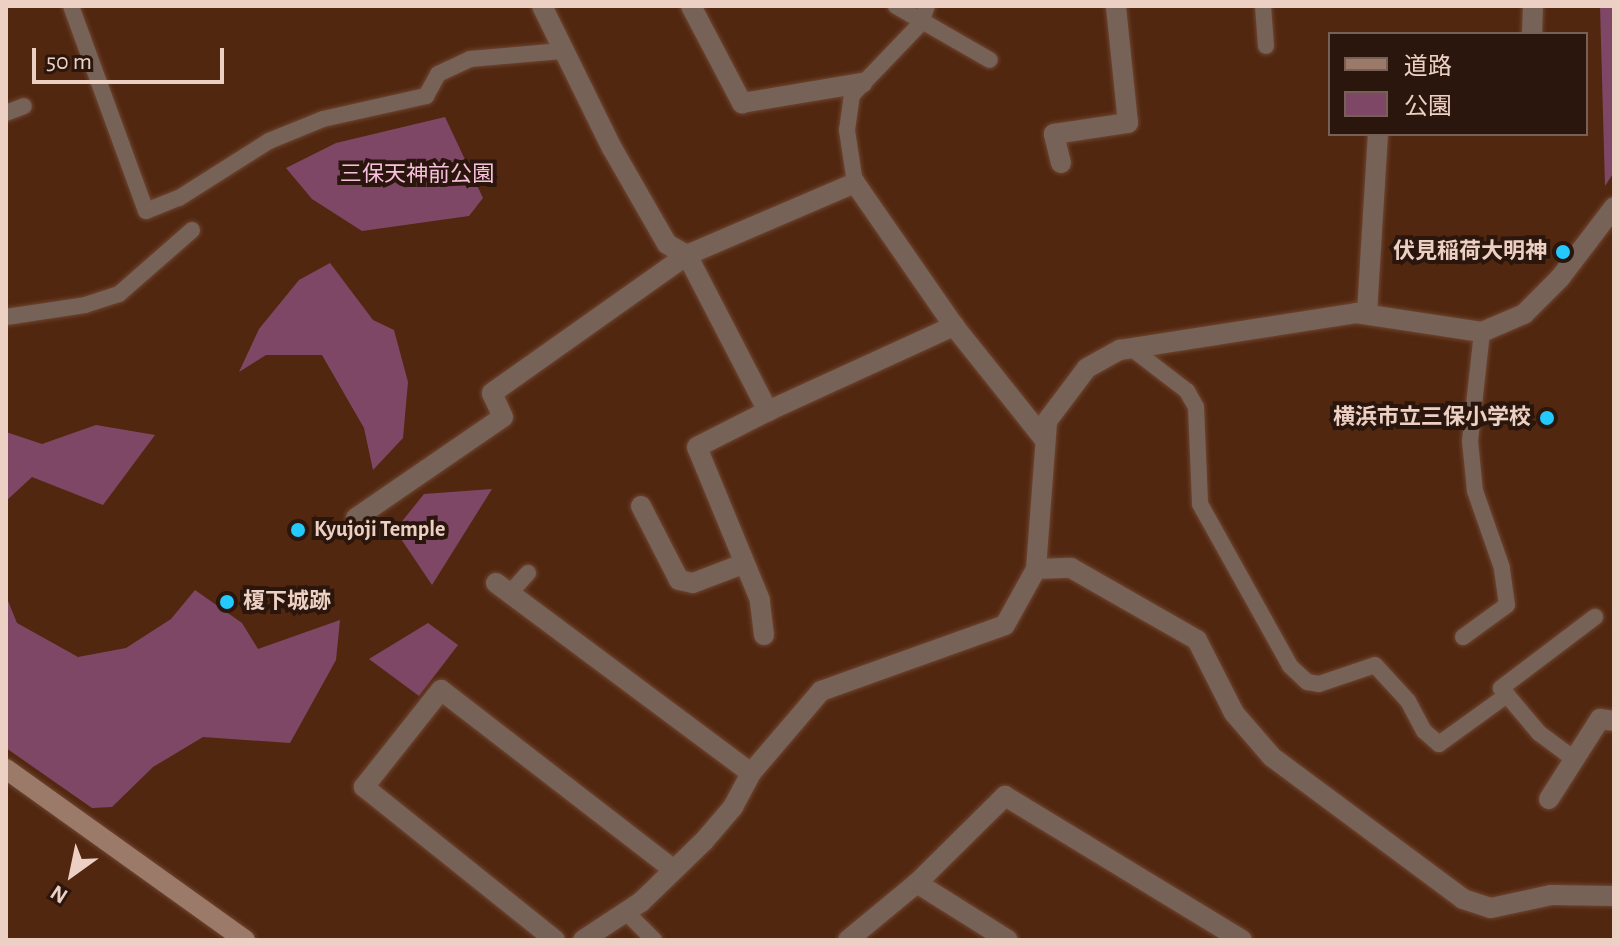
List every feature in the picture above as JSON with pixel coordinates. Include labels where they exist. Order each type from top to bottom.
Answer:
[{"type":"street","points":[[542,6],[562,51],[667,244],[687,255],[768,411]]},
{"type":"street","points":[[691,6],[742,103],[862,83]]},
{"type":"street","points":[[1061,163],[1054,134],[1128,123],[1116,6]]},
{"type":"street","points":[[1532,32],[1533,6]]},
{"type":"street","points":[[1367,313],[1378,136]]},
{"type":"street","points":[[356,518],[503,417],[492,393],[687,255],[855,183],[954,326],[1045,440]]},
{"type":"street","points":[[583,940],[627,913],[733,807],[751,773],[821,691],[1005,625],[1036,569],[1047,421],[1071,384],[1087,368],[1131,348],[1367,313],[1482,332],[1524,314],[1614,207]]},
{"type":"street","points":[[764,635],[760,600],[697,447],[954,326]]},
{"type":"street","points":[[641,506],[679,580],[693,583],[743,564]]},
{"type":"street","points":[[1036,569],[1071,568],[1197,640],[1234,713],[1272,757],[1463,899],[1491,908],[1551,895],[1614,896]]},
{"type":"street","points":[[503,588],[751,773]]},
{"type":"street","points":[[555,940],[364,787],[441,690],[673,869]]},
{"type":"street","points":[[1549,799],[1600,719],[1614,721]]},
{"type":"street","points":[[6,769],[245,940]]},
{"type":"street","points":[[848,940],[917,883],[1005,796],[1242,940]]},
{"type":"street","points":[[917,883],[1008,940]]},
{"type":"lane","points":[[71,6],[146,211],[179,198],[247,153],[323,119],[426,96],[438,74],[470,59],[562,51]]},
{"type":"lane","points":[[896,6],[920,24],[990,60]]},
{"type":"lane","points":[[855,183],[847,130],[852,95],[920,24],[927,6]]},
{"type":"lane","points":[[1263,6],[1266,46]]},
{"type":"lane","points":[[6,113],[24,106]]},
{"type":"lane","points":[[6,317],[85,305],[119,294],[192,230]]},
{"type":"lane","points":[[1463,637],[1507,605],[1502,568],[1475,491],[1470,441],[1482,332]]},
{"type":"lane","points":[[1131,348],[1187,391],[1196,407],[1200,504],[1290,666],[1307,682],[1319,684],[1375,665],[1408,701],[1424,731],[1439,744],[1507,695]]},
{"type":"lane","points":[[503,588],[528,573]]},
{"type":"lane","points":[[1574,759],[1539,733],[1501,688],[1595,617]]},
{"type":"lane","points":[[627,913],[654,940]]},
{"type":"green space","points":[[1600,6],[1614,6],[1614,172],[1605,186]]},
{"type":"green space","name":"三保天神前公園","points":[[445,117],[483,198],[469,216],[362,231],[312,199],[286,168],[336,143]]},
{"type":"green space","points":[[330,263],[373,320],[394,330],[408,382],[403,438],[373,470],[364,428],[322,355],[266,355],[239,372],[259,329],[299,280]]},
{"type":"green space","points":[[96,425],[155,435],[103,505],[32,477],[6,501],[6,432],[42,444]]},
{"type":"green space","points":[[492,489],[432,585],[395,530],[424,494]]},
{"type":"green space","points":[[195,590],[242,623],[258,649],[340,620],[336,660],[290,743],[203,737],[153,767],[112,807],[92,808],[6,748],[6,596],[17,623],[78,657],[126,648],[171,619]]},
{"type":"green space","points":[[428,623],[458,645],[419,696],[369,659]]},
{"type":"place","name":"伏見稲荷大明神","points":[[1563,252]]},
{"type":"place","name":"横浜市立三保小学校","points":[[1547,418]]},
{"type":"place","name":"Kyujoji Temple","points":[[298,530]]},
{"type":"place","name":"榎下城跡","points":[[227,602]]}]
